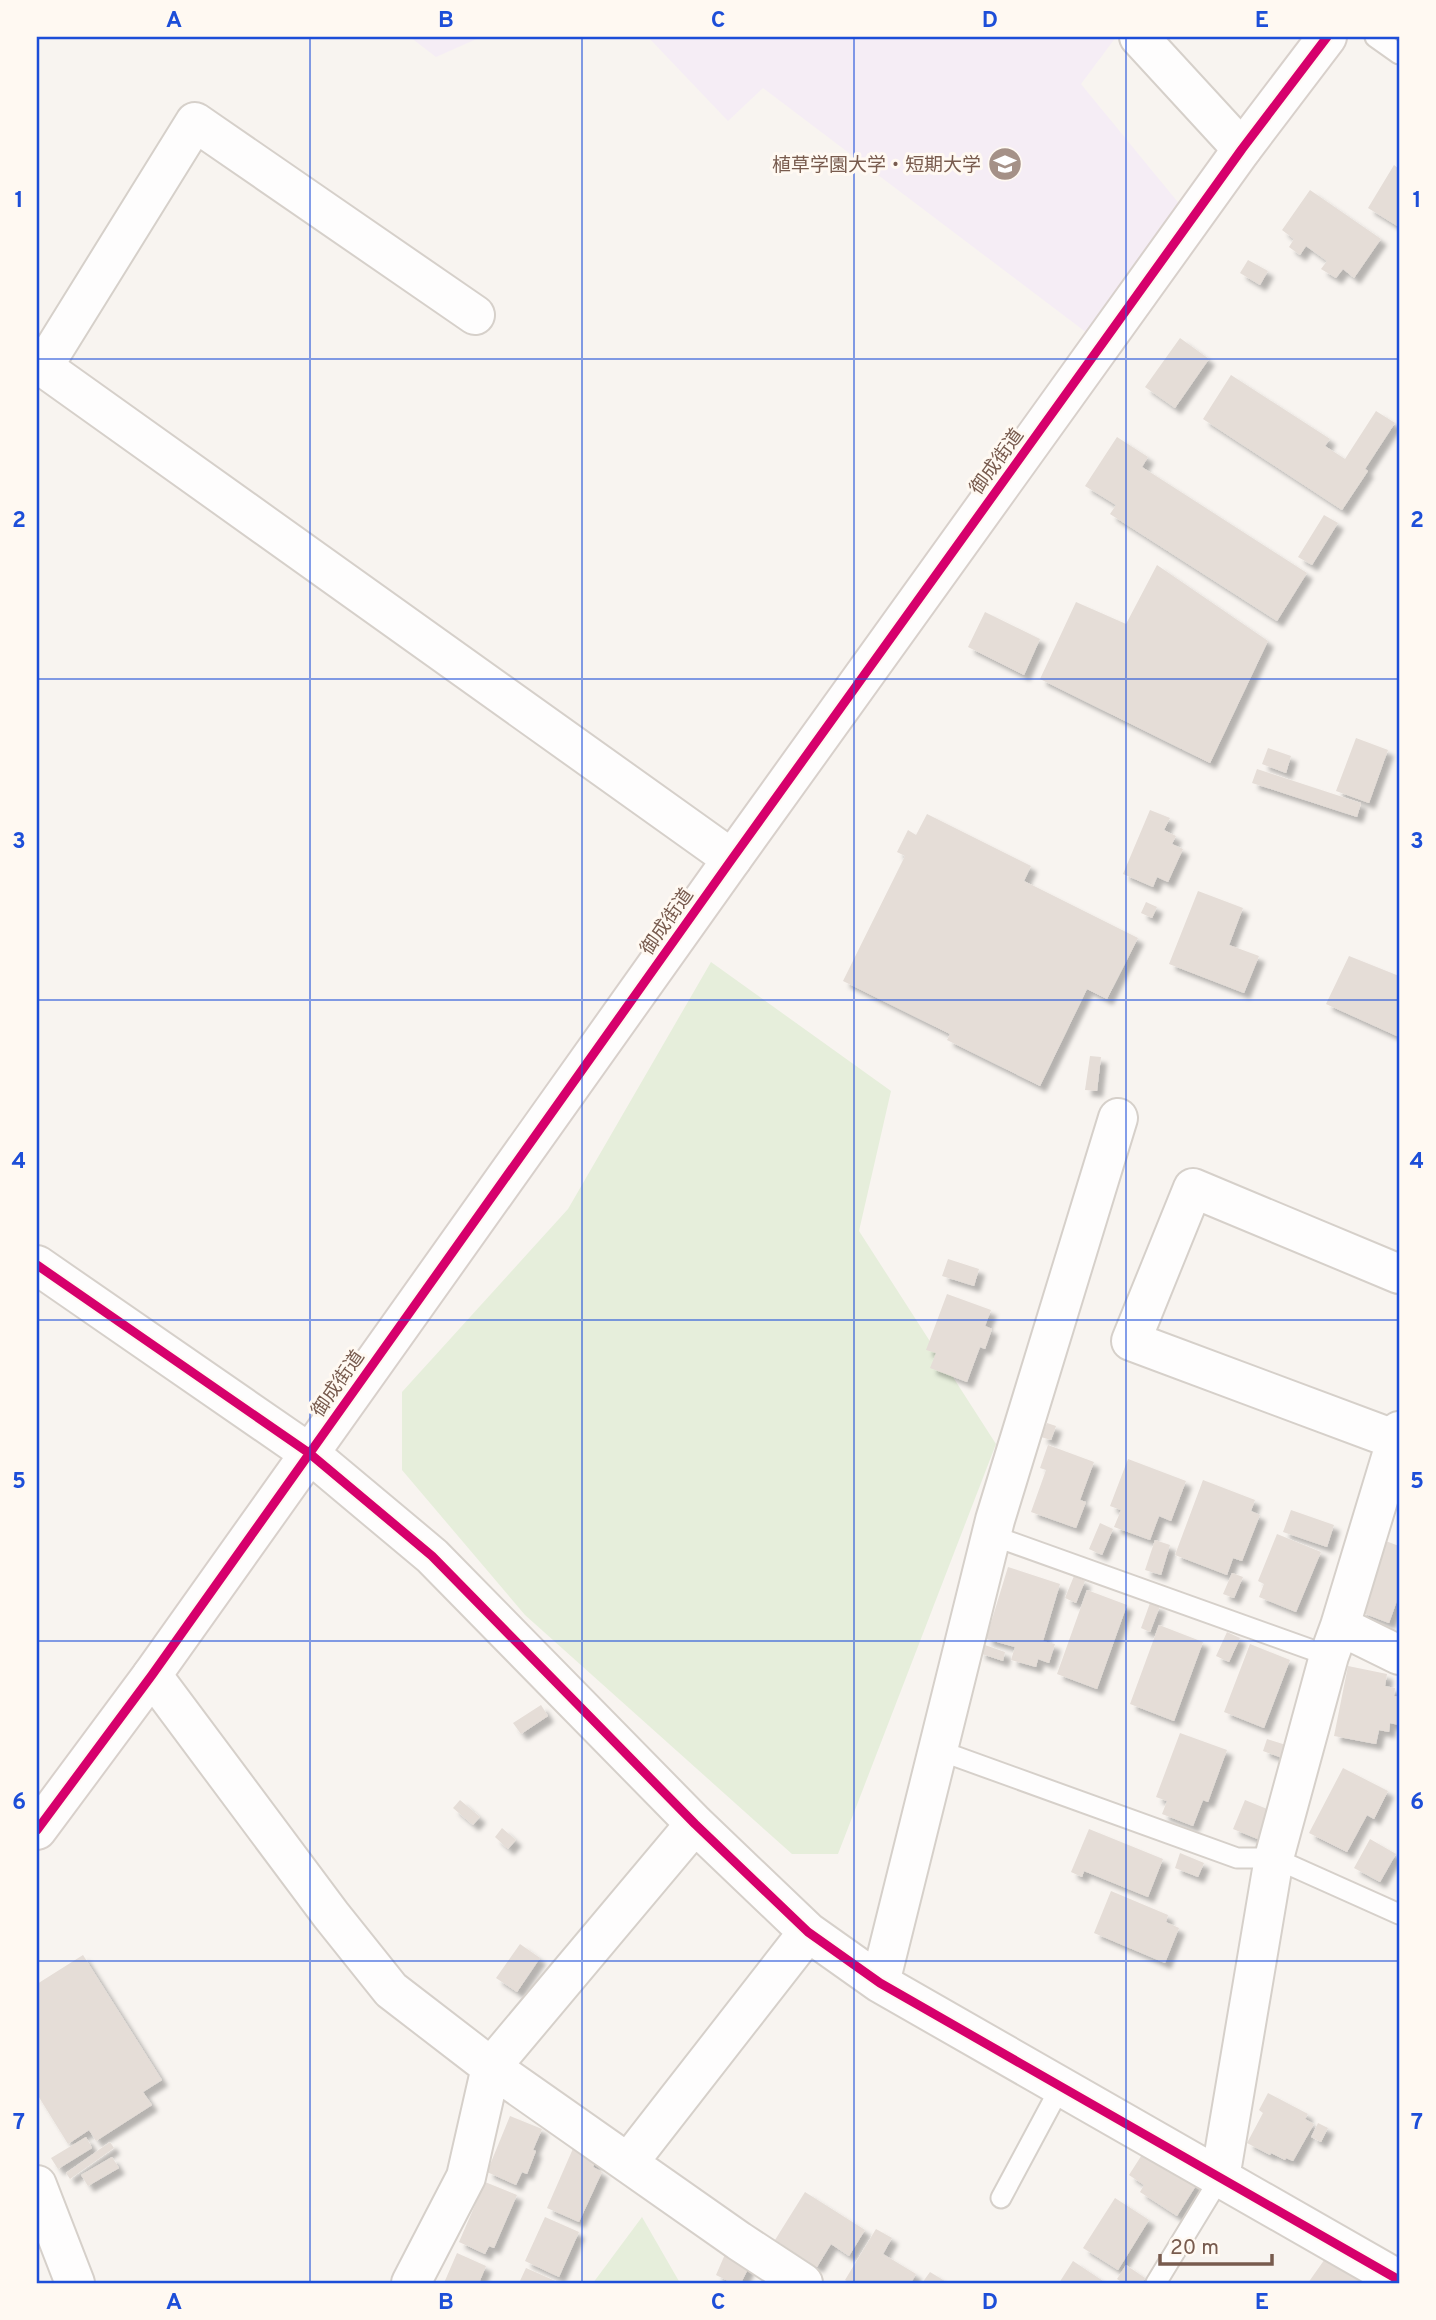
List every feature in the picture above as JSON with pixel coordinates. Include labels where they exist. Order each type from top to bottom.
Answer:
[{"type":"street","points":[[1139,37],[1242,149]]},
{"type":"street","name":"御成街道","points":[[37,1829],[152,1675],[732,859],[1242,149],[1327,37]]},
{"type":"street","points":[[475,315],[195,122],[43,368],[732,859]]},
{"type":"street","points":[[880,1983],[991,1535],[1118,1118]]},
{"type":"street","points":[[1220,2178],[1275,1858],[1334,1641],[1398,1437],[1131,1341],[1193,1188],[1399,1274]]},
{"type":"street","points":[[37,1265],[309,1453],[432,1556],[695,1824],[808,1932],[880,1983],[1399,2280]]},
{"type":"street","points":[[1334,1641],[1399,1655]]},
{"type":"street","points":[[152,1675],[323,1904],[391,1990],[491,2067],[803,2283]]},
{"type":"street","points":[[411,2283],[466,2177],[491,2067],[695,1824]]},
{"type":"street","points":[[628,2163],[808,1932]]},
{"type":"street","points":[[37,2185],[75,2283]]},
{"type":"lane","points":[[1375,37],[1399,54]]},
{"type":"lane","points":[[991,1535],[1334,1641]]},
{"type":"lane","points":[[938,1750],[1237,1857],[1275,1858],[1399,1914]]},
{"type":"lane","points":[[1001,2198],[1060,2086]]},
{"type":"lane","points":[[1156,2283],[1220,2178]]},
{"type":"shaded area","points":[[410,37],[481,37],[436,57]]},
{"type":"shaded area","name":"植草学園大学・短期大学","points":[[648,37],[1116,37],[1081,84],[1181,206],[1087,333],[763,88],[728,121]]},
{"type":"green space","points":[[711,962],[891,1091],[859,1231],[996,1444],[838,1854],[792,1854],[525,1615],[402,1470],[402,1392],[568,1209]]},
{"type":"green space","points":[[642,2217],[680,2283],[593,2283]]},
{"type":"building","points":[[1394,165],[1399,169],[1399,227],[1368,208]]},
{"type":"building","points":[[1310,190],[1381,239],[1354,278],[1343,269],[1336,278],[1321,269],[1327,261],[1306,246],[1300,255],[1289,247],[1294,239],[1282,230]]},
{"type":"building","points":[[1248,260],[1268,271],[1260,285],[1240,273]]},
{"type":"building","points":[[1180,338],[1209,359],[1175,408],[1145,387]]},
{"type":"building","points":[[1231,375],[1330,439],[1325,446],[1345,459],[1376,411],[1395,423],[1342,510],[1203,419]]},
{"type":"building","points":[[1117,437],[1148,457],[1142,467],[1307,573],[1277,621],[1110,514],[1116,505],[1085,486]]},
{"type":"building","points":[[1324,515],[1338,523],[1312,565],[1298,557]]},
{"type":"building","points":[[1157,565],[1268,641],[1210,763],[1040,679],[1076,602],[1126,624]]},
{"type":"building","points":[[985,612],[1040,639],[1024,675],[968,647]]},
{"type":"building","points":[[1356,738],[1388,750],[1369,803],[1336,791]]},
{"type":"building","points":[[1268,748],[1291,756],[1286,773],[1262,764]]},
{"type":"building","points":[[1257,769],[1361,803],[1357,817],[1252,783]]},
{"type":"building","points":[[1150,810],[1170,818],[1164,830],[1176,836],[1172,844],[1183,849],[1168,882],[1157,877],[1153,887],[1123,874]]},
{"type":"building","points":[[927,814],[1031,866],[1024,881],[1138,938],[1107,999],[1087,989],[1040,1086],[947,1040],[950,1034],[843,981],[905,856],[897,852],[908,830],[916,835]]},
{"type":"building","points":[[1198,891],[1243,908],[1229,945],[1259,956],[1244,993],[1169,964]]},
{"type":"building","points":[[1146,902],[1157,907],[1152,918],[1141,913]]},
{"type":"building","points":[[1349,956],[1399,976],[1399,1037],[1326,1004]]},
{"type":"building","points":[[1090,1056],[1101,1057],[1097,1091],[1085,1090]]},
{"type":"building","points":[[948,1259],[979,1269],[974,1286],[942,1276]]},
{"type":"building","points":[[947,1294],[991,1310],[985,1326],[992,1329],[985,1349],[980,1347],[967,1382],[930,1368],[936,1353],[926,1350]]},
{"type":"building","points":[[1047,1423],[1056,1426],[1051,1440],[1041,1437]]},
{"type":"building","points":[[1048,1445],[1094,1462],[1080,1500],[1086,1502],[1076,1528],[1031,1512],[1046,1470],[1040,1468]]},
{"type":"building","points":[[1128,1459],[1186,1481],[1171,1521],[1159,1516],[1150,1540],[1114,1527],[1121,1510],[1110,1506]]},
{"type":"building","points":[[1203,1480],[1255,1500],[1251,1511],[1260,1515],[1242,1561],[1233,1558],[1227,1575],[1175,1555]]},
{"type":"building","points":[[1291,1510],[1334,1525],[1327,1547],[1283,1532]]},
{"type":"building","points":[[1100,1523],[1113,1529],[1102,1555],[1089,1549]]},
{"type":"building","points":[[1277,1534],[1321,1552],[1296,1612],[1259,1597],[1264,1584],[1258,1581]]},
{"type":"building","points":[[1155,1540],[1170,1545],[1161,1575],[1145,1570]]},
{"type":"building","points":[[1383,1540],[1399,1546],[1399,1595],[1389,1623],[1360,1612]]},
{"type":"building","points":[[1008,1567],[1060,1584],[1043,1641],[1055,1644],[1049,1663],[1038,1659],[1036,1667],[1011,1660],[1015,1647],[986,1639]]},
{"type":"building","points":[[1232,1573],[1243,1577],[1234,1598],[1223,1594]]},
{"type":"building","points":[[1074,1576],[1085,1581],[1076,1603],[1065,1598]]},
{"type":"building","points":[[1087,1590],[1127,1605],[1097,1689],[1057,1674]]},
{"type":"building","points":[[1150,1603],[1160,1606],[1150,1632],[1141,1628]]},
{"type":"building","points":[[1159,1625],[1203,1642],[1174,1721],[1130,1704]]},
{"type":"building","points":[[1227,1632],[1240,1638],[1229,1662],[1216,1656]]},
{"type":"building","points":[[982,1644],[1005,1652],[1003,1661],[979,1653]]},
{"type":"building","points":[[1250,1644],[1290,1660],[1264,1728],[1224,1712]]},
{"type":"building","points":[[1348,1666],[1387,1674],[1385,1686],[1395,1688],[1394,1696],[1399,1697],[1399,1725],[1390,1723],[1389,1732],[1379,1730],[1376,1744],[1334,1736]]},
{"type":"building","points":[[541,1705],[548,1716],[521,1734],[513,1723]]},
{"type":"building","points":[[1180,1733],[1227,1750],[1208,1802],[1203,1800],[1193,1826],[1162,1814],[1167,1801],[1156,1797]]},
{"type":"building","points":[[1267,1739],[1289,1746],[1285,1759],[1263,1751]]},
{"type":"building","points":[[1343,1768],[1388,1791],[1374,1819],[1367,1815],[1347,1852],[1309,1833]]},
{"type":"building","points":[[460,1800],[480,1817],[473,1825],[453,1808]]},
{"type":"building","points":[[1245,1800],[1272,1811],[1260,1840],[1233,1829]]},
{"type":"building","points":[[502,1828],[516,1840],[508,1849],[495,1837]]},
{"type":"building","points":[[1089,1829],[1163,1859],[1148,1897],[1084,1871],[1082,1877],[1071,1872]]},
{"type":"building","points":[[1370,1839],[1396,1854],[1380,1882],[1354,1868]]},
{"type":"building","points":[[1180,1853],[1204,1863],[1198,1877],[1175,1868]]},
{"type":"building","points":[[1111,1891],[1168,1915],[1166,1922],[1179,1928],[1165,1963],[1094,1933]]},
{"type":"building","points":[[520,1944],[540,1958],[517,1992],[496,1978]]},
{"type":"building","points":[[83,1955],[162,2080],[143,2092],[152,2105],[96,2141],[89,2130],[68,2144],[37,2094],[37,1984]]},
{"type":"building","points":[[1268,2093],[1308,2114],[1305,2119],[1314,2124],[1293,2161],[1271,2153],[1270,2155],[1247,2143],[1263,2113],[1259,2110]]},
{"type":"building","points":[[510,2116],[542,2129],[527,2174],[522,2172],[516,2185],[487,2172]]},
{"type":"building","points":[[1318,2123],[1328,2128],[1321,2142],[1311,2137]]},
{"type":"building","points":[[86,2137],[92,2148],[58,2169],[51,2158]]},
{"type":"building","points":[[110,2142],[114,2148],[70,2179],[66,2173]]},
{"type":"building","points":[[575,2144],[599,2154],[593,2167],[602,2172],[579,2222],[547,2208]]},
{"type":"building","points":[[1145,2150],[1197,2184],[1177,2216],[1140,2192],[1144,2185],[1129,2175]]},
{"type":"building","points":[[112,2157],[119,2168],[88,2186],[81,2175]]},
{"type":"building","points":[[485,2182],[517,2195],[494,2248],[489,2246],[485,2254],[459,2242]]},
{"type":"building","points":[[805,2192],[865,2230],[849,2256],[831,2244],[817,2267],[775,2240]]},
{"type":"building","points":[[1115,2198],[1149,2220],[1118,2270],[1083,2248]]},
{"type":"building","points":[[545,2217],[579,2232],[559,2277],[525,2261]]},
{"type":"building","points":[[876,2229],[892,2238],[883,2254],[916,2274],[911,2283],[850,2283],[845,2280]]},
{"type":"building","points":[[726,2252],[751,2263],[741,2283],[732,2283],[716,2275]]},
{"type":"building","points":[[457,2253],[486,2266],[479,2283],[444,2283]]},
{"type":"building","points":[[1327,2256],[1368,2283],[1308,2283]]},
{"type":"building","points":[[1073,2261],[1106,2283],[1059,2283]]},
{"type":"building","points":[[1126,2265],[1145,2278],[1142,2283],[1123,2283],[1117,2279]]},
{"type":"building","points":[[526,2268],[560,2283],[519,2283]]},
{"type":"building","points":[[930,2272],[948,2283],[922,2283]]},
{"type":"cycle path","points":[[37,1830],[152,1675],[732,859],[1242,149],[1327,37]]},
{"type":"cycle path","points":[[37,1265],[309,1453],[432,1556],[695,1824],[808,1932],[880,1983],[1399,2280]]},
{"type":"place","name":"植草学園大学・短期大学","points":[[1005,164]]}]
